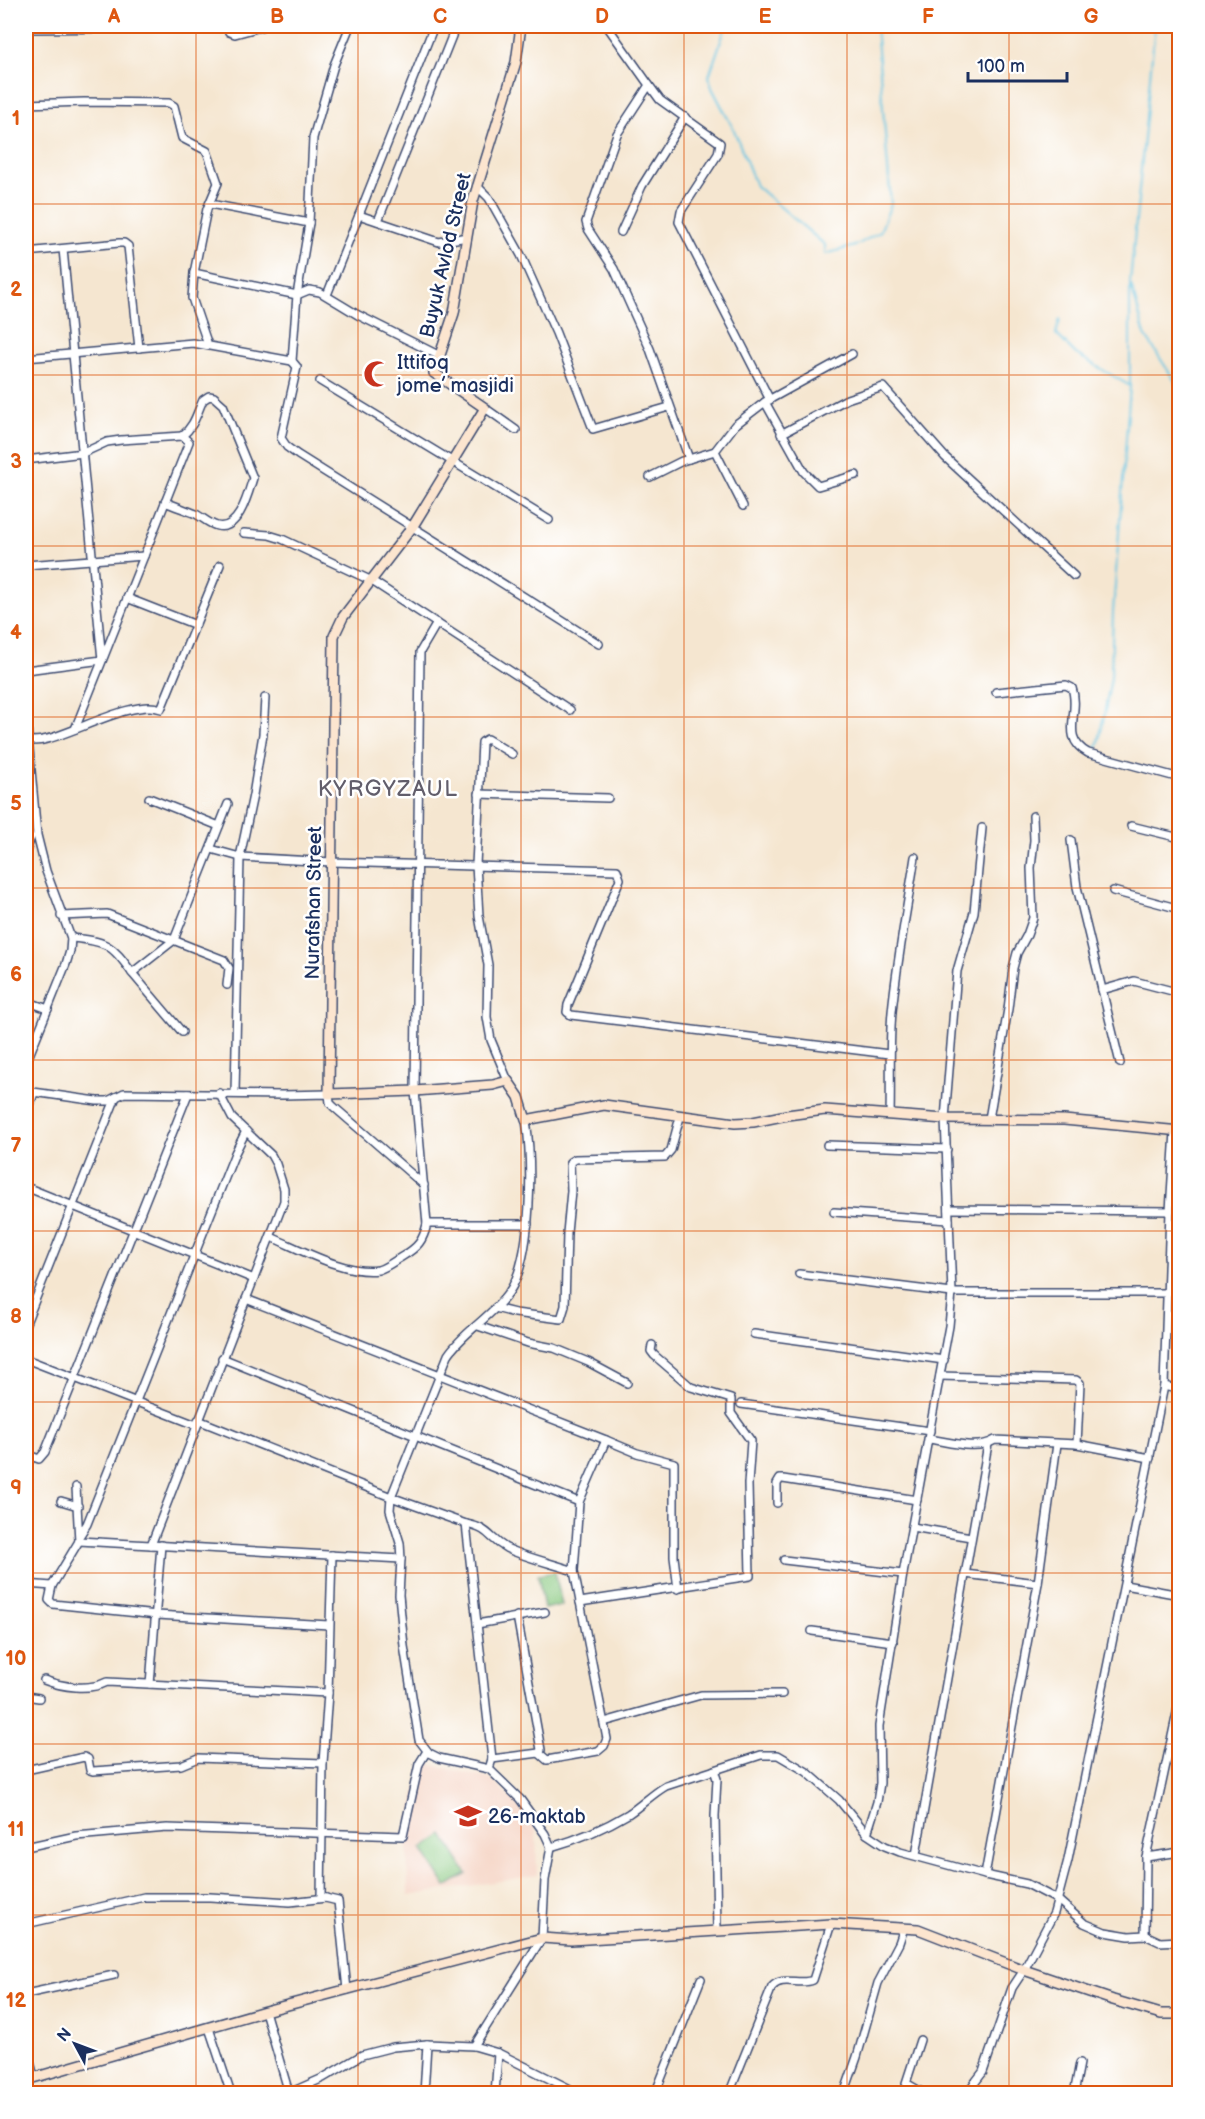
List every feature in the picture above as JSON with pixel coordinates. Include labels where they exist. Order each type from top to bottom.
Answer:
[{"type":"street","points":[[26,29],[145,26]]},
{"type":"street","points":[[226,26],[229,32],[235,34],[264,26]]},
{"type":"street","points":[[350,26],[333,65],[313,138],[309,223],[297,295],[292,360],[297,367],[281,438],[287,447],[599,644]]},
{"type":"street","points":[[327,295],[434,26]]},
{"type":"street","points":[[378,221],[456,26]]},
{"type":"street","name":"Buyuk Avlod Street","points":[[485,408],[434,373],[454,313],[477,186],[516,62],[521,26]]},
{"type":"street","points":[[607,26],[660,100],[720,143],[720,149],[681,211],[679,222],[766,391],[767,401],[782,434],[804,472],[818,486],[856,475]]},
{"type":"street","points":[[649,85],[617,134],[586,222],[588,229],[614,269],[650,349],[689,459]]},
{"type":"street","points":[[26,104],[84,102],[169,103],[174,105],[182,138],[207,151],[218,183],[207,209],[194,273],[192,298],[208,345]]},
{"type":"street","points":[[621,232],[642,186],[685,117]]},
{"type":"street","points":[[477,186],[489,198],[521,255],[556,333],[593,429],[669,406]]},
{"type":"street","points":[[210,204],[309,223]]},
{"type":"street","points":[[359,215],[439,242],[467,237]]},
{"type":"street","points":[[26,252],[124,243],[128,246],[139,348]]},
{"type":"street","points":[[63,249],[102,660]]},
{"type":"street","points":[[194,273],[297,295],[309,290],[327,295],[358,315],[440,356]]},
{"type":"street","points":[[26,358],[193,343],[292,360]]},
{"type":"street","points":[[650,477],[689,459],[714,451],[735,424],[767,401],[852,354]]},
{"type":"street","points":[[320,381],[549,520]]},
{"type":"street","points":[[782,434],[847,399],[883,387],[945,457],[1074,576]]},
{"type":"street","points":[[26,460],[83,453],[107,442],[182,436],[196,422],[202,400],[209,396],[214,397],[223,405],[253,478],[240,512],[232,523],[216,526],[198,515],[165,502]]},
{"type":"street","points":[[372,581],[413,526],[485,408],[516,430]]},
{"type":"street","points":[[75,729],[189,442],[182,436]]},
{"type":"street","points":[[714,451],[743,506]]},
{"type":"street","points":[[244,533],[269,535],[282,539],[372,581],[570,710]]},
{"type":"street","points":[[26,565],[144,556]]},
{"type":"street","points":[[28,741],[43,740],[149,706],[161,709],[220,565]]},
{"type":"street","name":"Nurafshan Street","points":[[329,1094],[334,636],[343,617],[372,581]]},
{"type":"street","points":[[127,598],[195,625]]},
{"type":"street","points":[[271,1237],[348,1268],[379,1270],[410,1252],[424,1240],[428,1224],[415,1091],[420,652],[438,623]]},
{"type":"street","points":[[26,670],[102,660]]},
{"type":"street","points":[[996,692],[1066,685],[1072,688],[1074,711],[1072,732],[1074,741],[1081,749],[1179,778]]},
{"type":"street","points":[[235,1093],[240,857],[256,775],[265,698]]},
{"type":"street","points":[[26,716],[31,837],[70,938],[70,951],[66,964],[26,1063]]},
{"type":"street","points":[[474,2046],[542,1938],[545,1880],[550,1847],[545,1834],[520,1799],[489,1769],[445,1760],[427,1751],[419,1740],[404,1646],[399,1595],[400,1543],[390,1510],[391,1497],[452,1350],[509,1293],[516,1280],[530,1213],[529,1138],[526,1120],[519,1097],[508,1081],[491,1040],[487,1017],[489,965],[479,916],[476,865],[483,740],[488,739],[512,753]]},
{"type":"street","points":[[479,794],[608,798]]},
{"type":"street","points":[[149,798],[219,826]]},
{"type":"street","points":[[132,974],[174,940],[228,804]]},
{"type":"street","points":[[989,1119],[1013,968],[1017,953],[1033,918],[1031,868],[1034,840],[1033,816]]},
{"type":"street","points":[[1131,826],[1179,838]]},
{"type":"street","points":[[867,1834],[880,1784],[879,1726],[903,1574],[944,1360],[952,1293],[945,1119],[957,971],[974,912],[982,828]]},
{"type":"street","points":[[26,851],[31,837]]},
{"type":"street","points":[[1071,840],[1077,887],[1120,1063]]},
{"type":"street","points":[[211,849],[240,857],[619,872],[620,879],[568,1005],[567,1011],[571,1016],[889,1054]]},
{"type":"street","points":[[890,1114],[889,1054],[892,1012],[915,857]]},
{"type":"street","points":[[1113,891],[1179,909]]},
{"type":"street","points":[[62,916],[107,914],[224,960],[229,968],[227,985]]},
{"type":"street","points":[[70,938],[97,940],[111,947],[182,1032]]},
{"type":"street","points":[[1102,990],[1134,981],[1179,993]]},
{"type":"street","points":[[26,1001],[48,1010]]},
{"type":"street","points":[[26,1091],[108,1101],[124,1093],[329,1094],[415,1091],[494,1085],[508,1081]]},
{"type":"street","points":[[26,1116],[34,1093]]},
{"type":"street","points":[[151,1545],[284,1201],[284,1189],[271,1155],[232,1118],[219,1093]]},
{"type":"street","points":[[26,1468],[28,1455],[39,1459],[42,1457],[188,1094]]},
{"type":"street","points":[[329,1094],[332,1106],[424,1185]]},
{"type":"street","points":[[26,1323],[116,1097]]},
{"type":"street","points":[[526,1120],[604,1105],[735,1123],[825,1110],[945,1119],[1064,1120],[1177,1131],[1170,1211],[1164,1386],[1125,1585],[1058,1900],[1054,1913],[1009,1996],[983,2072],[966,2094]]},
{"type":"street","points":[[495,1308],[561,1320],[565,1306],[567,1233],[571,1191],[570,1162],[575,1159],[665,1158],[671,1150],[680,1117]]},
{"type":"street","points":[[246,1131],[235,1153],[87,1524],[52,1586],[49,1600],[53,1604],[157,1615],[329,1625]]},
{"type":"street","points":[[827,1144],[946,1149]]},
{"type":"street","points":[[26,1187],[254,1279]]},
{"type":"street","points":[[949,1209],[1170,1211]]},
{"type":"street","points":[[834,1212],[949,1220]]},
{"type":"street","points":[[428,1224],[528,1224]]},
{"type":"street","points":[[1168,1256],[1179,1257]]},
{"type":"street","points":[[799,1274],[952,1293],[1167,1293]]},
{"type":"street","points":[[246,1299],[638,1453],[674,1463],[674,1557],[678,1587]]},
{"type":"street","points":[[478,1326],[528,1343],[554,1348],[588,1362],[627,1383]]},
{"type":"street","points":[[754,1334],[944,1360]]},
{"type":"street","points":[[580,1602],[750,1576],[748,1484],[751,1441],[731,1413],[731,1399],[691,1387],[654,1355],[651,1351],[652,1346]]},
{"type":"street","points":[[222,1358],[579,1502]]},
{"type":"street","points":[[26,1359],[391,1497],[485,1530],[505,1547],[574,1571]]},
{"type":"street","points":[[940,1376],[1076,1380],[1080,1383],[1077,1444]]},
{"type":"street","points":[[1164,1386],[1179,1390]]},
{"type":"street","points":[[741,1404],[930,1431]]},
{"type":"street","points":[[929,1439],[972,1445],[988,1444],[995,1440],[1077,1444],[1150,1458]]},
{"type":"street","points":[[492,1759],[539,1753],[547,1760],[598,1751],[608,1739],[574,1571],[579,1502],[606,1440]]},
{"type":"street","points":[[916,1855],[988,1444]]},
{"type":"street","points":[[985,1875],[1038,1583],[1057,1444]]},
{"type":"street","points":[[777,1503],[777,1484],[780,1479],[917,1500]]},
{"type":"street","points":[[76,1487],[80,1538]]},
{"type":"street","points":[[61,1502],[78,1506]]},
{"type":"street","points":[[466,1524],[492,1759],[489,1769]]},
{"type":"street","points":[[912,1527],[971,1537]]},
{"type":"street","points":[[80,1538],[151,1545],[401,1559]]},
{"type":"street","points":[[150,1684],[161,1545]]},
{"type":"street","points":[[332,1555],[328,1693],[323,1763],[321,1897],[338,1901],[347,1990]]},
{"type":"street","points":[[784,1560],[903,1574]]},
{"type":"street","points":[[965,1574],[1038,1583]]},
{"type":"street","points":[[26,1584],[52,1586]]},
{"type":"street","points":[[1125,1585],[1179,1595]]},
{"type":"street","points":[[477,1624],[545,1612]]},
{"type":"street","points":[[517,1616],[541,1746],[539,1753]]},
{"type":"street","points":[[812,1631],[893,1642]]},
{"type":"street","points":[[44,1680],[66,1686],[97,1687],[107,1682],[328,1693]]},
{"type":"street","points":[[604,1722],[700,1695],[782,1694]]},
{"type":"street","points":[[26,1696],[39,1698]]},
{"type":"street","points":[[1146,1935],[1146,1857],[1179,1699]]},
{"type":"street","points":[[26,1847],[76,1836],[167,1828],[403,1836],[419,1764],[427,1751]]},
{"type":"street","points":[[550,1847],[593,1833],[631,1812],[660,1790],[764,1754],[781,1756],[807,1772],[839,1800],[867,1834],[885,1846],[985,1875],[1027,1884],[1058,1900],[1084,1923],[1105,1932],[1130,1936],[1146,1935],[1160,1942],[1179,1941]]},
{"type":"street","points":[[26,1770],[84,1757],[88,1759],[90,1770],[93,1771],[181,1765],[198,1758],[323,1763]]},
{"type":"street","points":[[714,1770],[717,1779],[715,1816],[717,1930]]},
{"type":"street","points":[[1146,1857],[1179,1852]]},
{"type":"street","points":[[26,1924],[144,1897],[290,1902],[328,1898]]},
{"type":"street","points":[[729,2094],[772,1987],[780,1981],[807,1982],[813,1980],[831,1924]]},
{"type":"street","points":[[26,2046],[30,2079],[265,2011],[542,1938],[571,1940],[831,1924],[918,1929],[1024,1970],[1161,2014],[1179,2014]]},
{"type":"street","points":[[844,2094],[878,1983],[899,1943],[904,1928]]},
{"type":"street","points":[[26,1994],[114,1975]]},
{"type":"street","points":[[655,2094],[700,1979]]},
{"type":"street","points":[[265,2011],[288,2093],[323,2078],[362,2055],[393,2047],[427,2044],[474,2046],[498,2053],[568,2088],[572,2094]]},
{"type":"street","points":[[209,2028],[231,2094]]},
{"type":"street","points":[[920,2040],[906,2083],[925,2094]]},
{"type":"street","points":[[424,2094],[427,2044]]},
{"type":"street","points":[[495,2094],[498,2053]]},
{"type":"street","points":[[1074,2094],[1080,2063]]},
{"type":"shaded area","name":"26-maktab","points":[[425,1763],[490,1779],[515,1802],[536,1830],[537,1875],[408,1896],[407,1836],[421,1768]]},
{"type":"green space","points":[[555,1572],[562,1605],[544,1609],[538,1575]]},
{"type":"green space","points":[[443,1835],[467,1874],[446,1887],[422,1849]]},
{"type":"waterway","points":[[726,26],[709,76],[712,88],[734,130],[756,186],[825,245],[825,254],[855,246],[880,232],[891,204],[876,26]]},
{"type":"waterway","points":[[1095,751],[1099,742],[1111,678],[1113,612],[1130,386],[1130,282],[1155,26]]},
{"type":"waterway","points":[[1131,285],[1145,335],[1180,389]]},
{"type":"waterway","points":[[1060,319],[1056,334],[1076,354],[1130,386]]},
{"type":"place","name":"Ittifoq jome’ masjidi","points":[[377,374]]},
{"type":"place","name":"26-maktab","points":[[468,1816]]},
{"type":"district","name":"KYRGYZAUL","points":[[388,788]]}]
